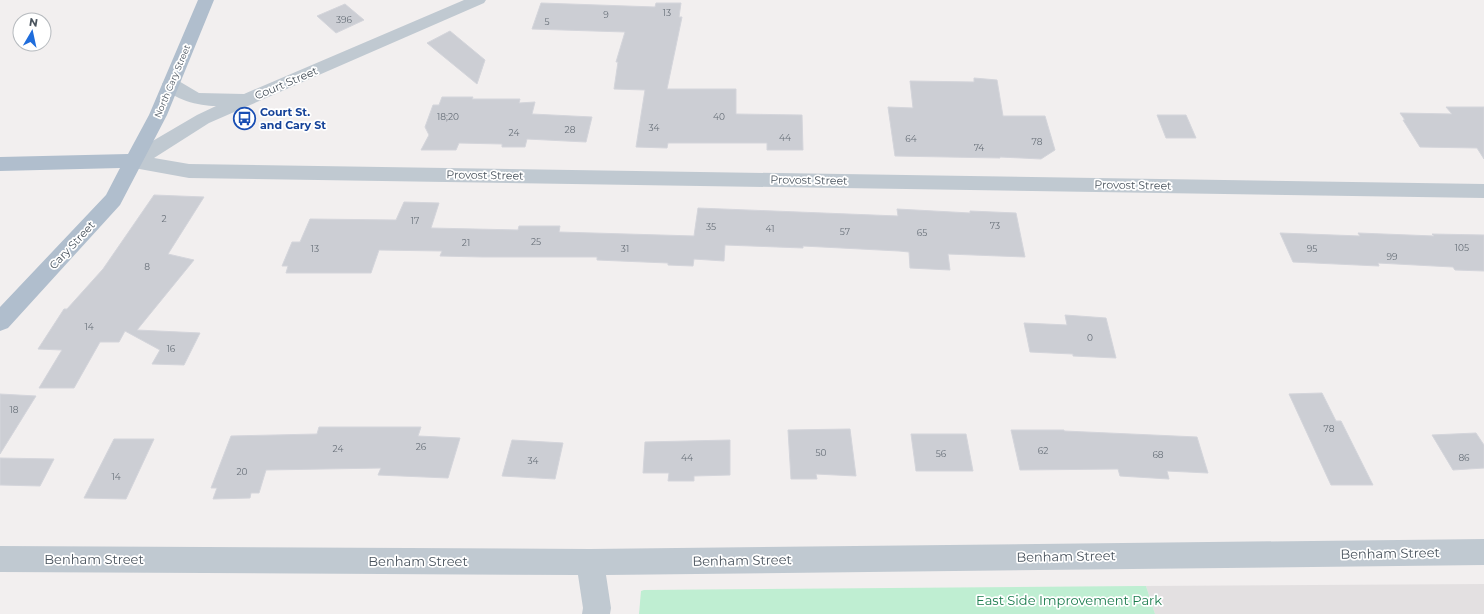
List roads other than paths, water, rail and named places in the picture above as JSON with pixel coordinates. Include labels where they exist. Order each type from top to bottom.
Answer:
[{"type":"main road","name":"North Cary Street","points":[[134,161],[158,115],[206,0]]},
{"type":"main road","points":[[0,164],[134,161]]},
{"type":"main road","name":"Cary Street","points":[[0,322],[113,200],[134,161]]},
{"type":"street","name":"Court Street","points":[[134,161],[203,119],[478,0]]},
{"type":"street","points":[[171,84],[192,97],[197,98],[214,100],[250,99]]},
{"type":"street","name":"Provost Street","points":[[134,161],[189,171],[1484,191]]},
{"type":"street","name":"Benham Street","points":[[0,559],[590,562],[1484,552]]},
{"type":"street","points":[[590,562],[597,608],[596,614]]},
{"type":"place","name":"Court St. and Cary St","points":[[245,118]]},
{"type":"park label","name":"East Side Improvement Park","points":[[1069,600]]}]
